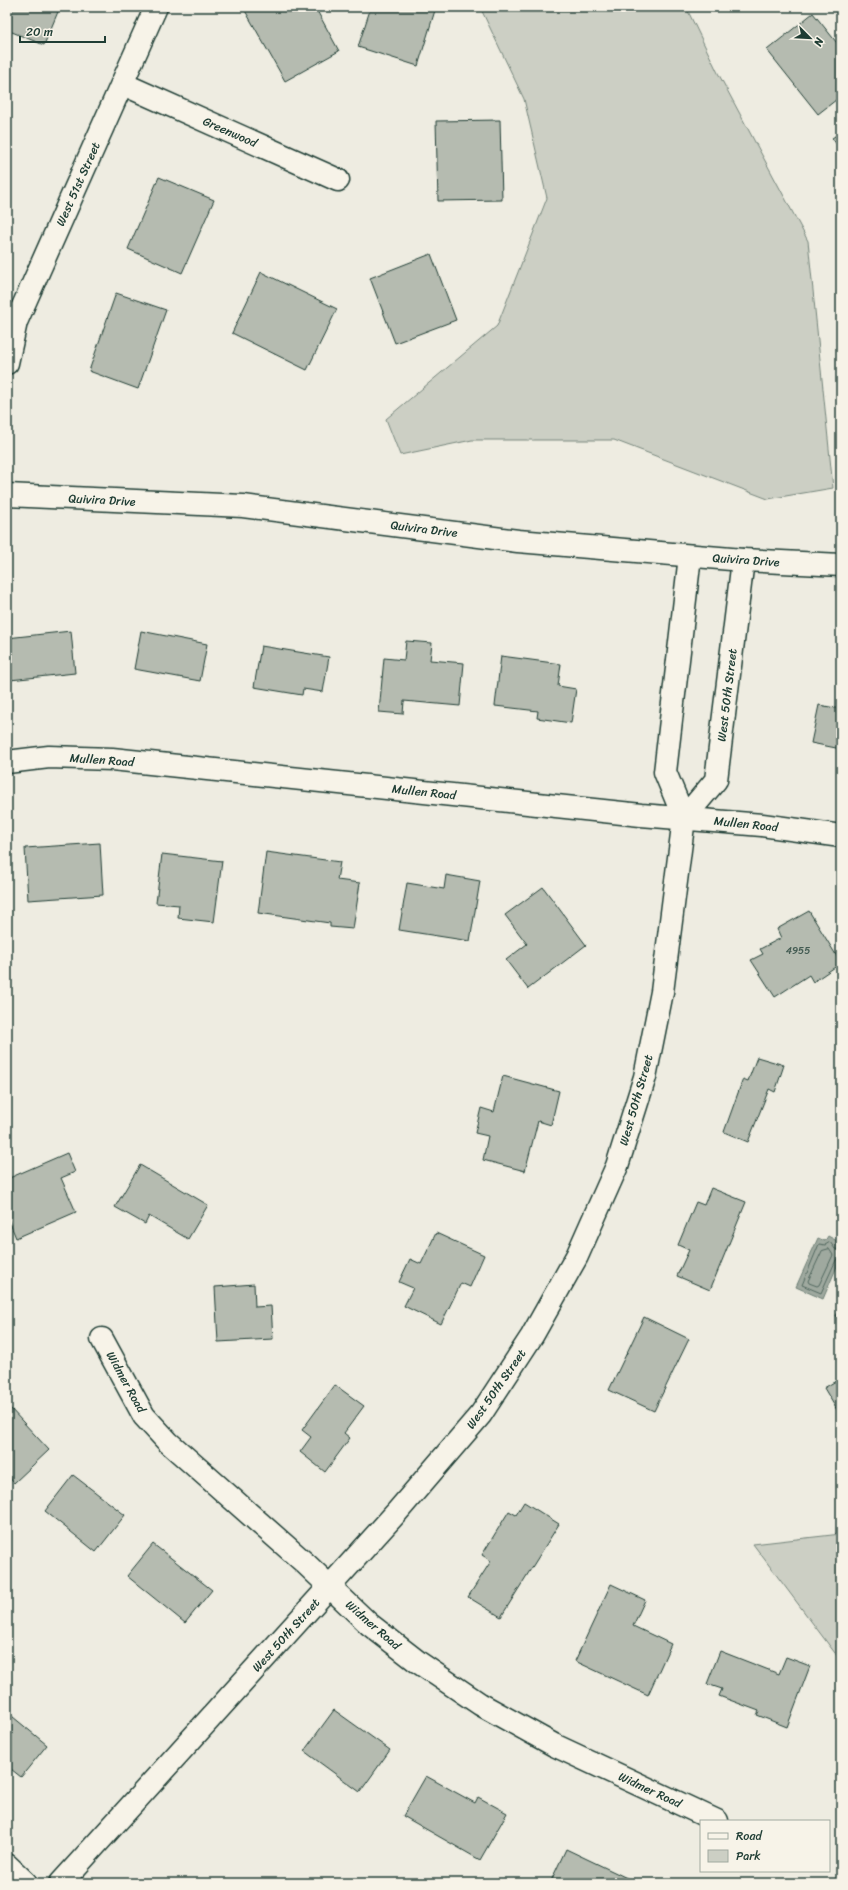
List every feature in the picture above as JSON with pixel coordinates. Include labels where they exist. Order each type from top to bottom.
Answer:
[{"type":"street","name":"West 51st Street","points":[[7,363],[16,322],[156,7]]},
{"type":"street","name":"Greenwood","points":[[123,84],[338,180]]},
{"type":"street","name":"Quivira Drive","points":[[7,495],[244,506],[518,541],[743,560],[841,565]]},
{"type":"street","name":"West 50th Street","points":[[62,1883],[397,1512],[481,1414],[532,1336],[577,1256],[617,1166],[645,1077],[662,992],[684,818],[665,772],[690,556]]},
{"type":"street","name":"West 50th Street","points":[[684,818],[716,780],[743,560]]},
{"type":"street","name":"Mullen Road","points":[[7,762],[49,756],[112,759],[762,825],[841,836]]},
{"type":"street","name":"Widmer Road","points":[[102,1339],[144,1416],[168,1442],[330,1586],[375,1629],[418,1662],[480,1704],[554,1745],[715,1820]]},
{"type":"street","points":[[7,1865],[26,1883]]},
{"type":"green space","points":[[480,7],[686,7],[718,73],[808,241],[833,488],[768,499],[614,440],[472,440],[400,455],[386,419],[497,326],[547,198],[524,99]]},
{"type":"green space","points":[[841,1534],[841,1661],[753,1544]]},
{"type":"water","points":[[828,1236],[839,1242],[837,1245],[841,1247],[841,1257],[823,1299],[796,1287],[818,1238],[825,1241]]},
{"type":"building","points":[[7,7],[60,7],[44,45],[7,30]]},
{"type":"building","points":[[243,7],[315,7],[339,51],[285,81]]},
{"type":"building","points":[[371,7],[436,7],[418,66],[358,47]]},
{"type":"building","points":[[746,7],[754,7],[749,11]]},
{"type":"building","points":[[813,13],[841,48],[841,96],[818,114],[767,50]]},
{"type":"building","points":[[500,120],[502,200],[438,201],[436,121]]},
{"type":"building","points":[[841,132],[841,150],[832,138]]},
{"type":"building","points":[[159,177],[214,200],[182,273],[128,249]]},
{"type":"building","points":[[431,254],[456,320],[395,343],[370,278]]},
{"type":"building","points":[[261,272],[337,309],[307,370],[232,333]]},
{"type":"building","points":[[116,293],[166,310],[138,389],[89,371]]},
{"type":"building","points":[[71,631],[75,673],[10,680],[7,638]]},
{"type":"building","points":[[141,631],[207,644],[200,681],[134,669]]},
{"type":"building","points":[[406,641],[432,643],[430,660],[464,663],[460,706],[404,701],[403,714],[379,712],[384,658],[404,660]]},
{"type":"building","points":[[261,646],[329,657],[323,692],[303,689],[302,695],[254,687]]},
{"type":"building","points":[[501,656],[561,664],[558,686],[576,689],[571,723],[537,718],[538,711],[495,706]]},
{"type":"building","points":[[819,705],[841,709],[841,749],[811,743]]},
{"type":"building","points":[[100,843],[103,895],[28,900],[25,848]]},
{"type":"building","points":[[266,852],[340,862],[337,880],[360,883],[353,929],[330,927],[330,923],[258,913]]},
{"type":"building","points":[[162,854],[222,861],[214,922],[178,918],[179,905],[156,903]]},
{"type":"building","points":[[446,875],[480,881],[470,941],[399,930],[407,883],[444,889]]},
{"type":"building","points":[[543,887],[586,945],[528,989],[506,960],[527,944],[505,915]]},
{"type":"building","points":[[809,911],[841,963],[813,982],[809,975],[775,997],[751,960],[763,954],[760,949],[781,938],[777,929]]},
{"type":"building","points":[[757,1057],[784,1065],[775,1092],[769,1089],[748,1142],[724,1132],[743,1079],[748,1081]]},
{"type":"building","points":[[503,1076],[559,1091],[551,1125],[538,1121],[525,1171],[483,1160],[488,1136],[475,1133],[481,1108],[494,1112]]},
{"type":"building","points":[[67,1153],[75,1172],[61,1178],[76,1212],[16,1238],[7,1216],[7,1179]]},
{"type":"building","points":[[140,1165],[208,1205],[188,1239],[149,1216],[145,1224],[115,1207]]},
{"type":"building","points":[[711,1188],[746,1202],[710,1290],[677,1276],[689,1250],[678,1245],[696,1202],[704,1205]]},
{"type":"building","points":[[436,1233],[484,1255],[470,1287],[461,1283],[441,1324],[404,1306],[413,1288],[399,1282],[410,1259],[421,1264]]},
{"type":"building","points":[[254,1284],[255,1307],[271,1306],[273,1339],[218,1342],[215,1287]]},
{"type":"building","points":[[841,1290],[841,1299],[837,1297]]},
{"type":"building","points":[[841,1306],[841,1318],[836,1316]]},
{"type":"building","points":[[644,1317],[689,1339],[654,1411],[609,1390]]},
{"type":"building","points":[[841,1378],[841,1408],[837,1410],[824,1388]]},
{"type":"building","points":[[335,1385],[364,1406],[344,1433],[350,1438],[325,1472],[300,1452],[311,1437],[302,1430]]},
{"type":"building","points":[[10,1408],[49,1450],[14,1483],[7,1475],[7,1411]]},
{"type":"building","points":[[73,1475],[125,1515],[96,1552],[45,1511]]},
{"type":"building","points":[[524,1502],[559,1524],[501,1617],[468,1597],[491,1561],[482,1555],[509,1511],[516,1515]]},
{"type":"building","points":[[153,1544],[212,1590],[185,1623],[127,1576]]},
{"type":"building","points":[[611,1584],[645,1600],[633,1626],[671,1644],[648,1695],[575,1661]]},
{"type":"building","points":[[720,1651],[779,1674],[786,1657],[810,1666],[787,1727],[757,1715],[759,1711],[719,1696],[722,1689],[707,1684]]},
{"type":"building","points":[[334,1710],[390,1750],[360,1792],[304,1751]]},
{"type":"building","points":[[7,1712],[47,1745],[21,1777],[7,1766]]},
{"type":"building","points":[[426,1776],[475,1803],[478,1797],[507,1813],[480,1860],[403,1816]]},
{"type":"building","points":[[566,1849],[631,1880],[629,1883],[550,1883]]}]
